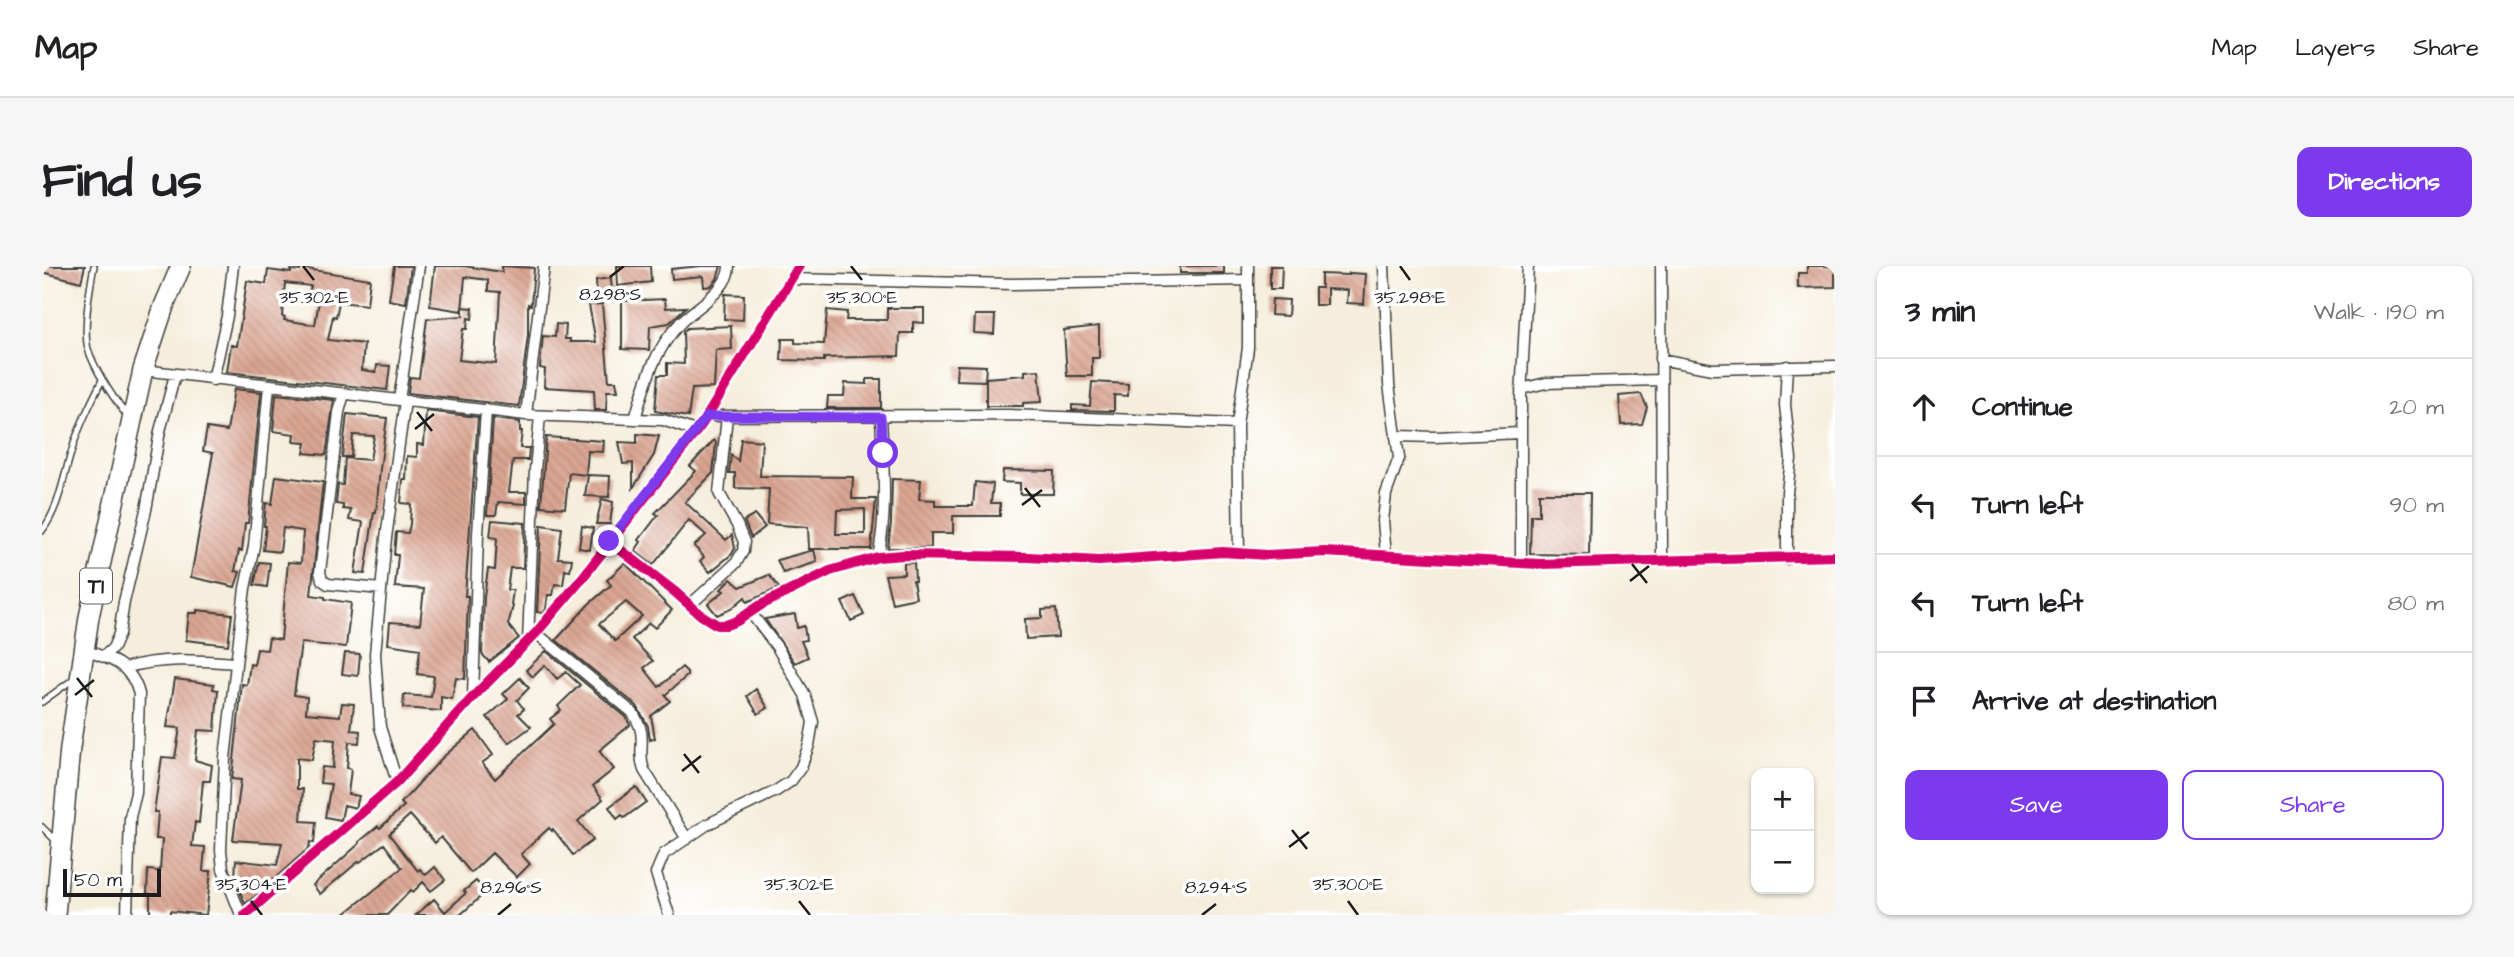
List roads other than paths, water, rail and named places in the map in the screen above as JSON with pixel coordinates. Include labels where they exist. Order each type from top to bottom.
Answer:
[{"type":"highway","name":"T1","points":[[55,915],[83,650],[143,370],[164,306],[181,266]]},
{"type":"street","points":[[213,380],[228,316],[233,266]]},
{"type":"street","points":[[397,782],[380,727],[375,654],[419,266]]},
{"type":"street","points":[[526,415],[544,266]]},
{"type":"street","points":[[635,419],[645,384],[661,347],[682,321],[725,282],[729,266]]},
{"type":"street","points":[[269,386],[254,547],[244,588],[225,758],[221,850],[223,869],[243,915],[397,782],[472,697],[532,638],[580,581],[707,416],[799,266]]},
{"type":"street","points":[[1240,553],[1237,424],[1248,348],[1248,266]]},
{"type":"street","points":[[1384,266],[1389,384],[1399,458],[1386,494],[1383,521],[1386,555]]},
{"type":"street","points":[[1521,563],[1521,389],[1528,266]]},
{"type":"street","points":[[1661,266],[1661,560]]},
{"type":"street","points":[[790,279],[1013,284],[1248,280]]},
{"type":"street","points":[[1660,359],[1712,369],[1835,366]]},
{"type":"street","points":[[1787,366],[1785,405],[1791,459],[1787,492],[1787,559]]},
{"type":"street","points":[[143,370],[526,415],[663,420],[695,431]]},
{"type":"street","points":[[104,656],[113,648],[119,634],[160,431],[175,375]]},
{"type":"street","points":[[1521,389],[1546,383],[1660,380]]},
{"type":"street","points":[[344,394],[339,412],[320,572],[322,580],[328,584],[381,589]]},
{"type":"street","points":[[472,697],[486,410]]},
{"type":"street","points":[[707,416],[1010,415],[1237,424]]},
{"type":"street","points":[[532,638],[535,470],[540,416]]},
{"type":"street","points":[[690,605],[736,563],[743,551],[744,542],[737,524],[719,493],[727,416]]},
{"type":"street","points":[[878,557],[885,505],[881,417]]},
{"type":"street","points":[[1398,436],[1520,433]]},
{"type":"street","points":[[609,541],[717,625],[726,625],[831,571],[878,557],[903,555],[1099,561],[1240,553],[1386,555],[1521,563],[1835,556]]},
{"type":"street","points":[[669,915],[656,873],[664,854],[708,824],[791,781],[801,767],[809,745],[813,722],[805,695],[777,647],[750,612]]},
{"type":"street","points":[[532,638],[632,712],[639,722],[643,743],[641,762],[644,770],[687,839]]},
{"type":"street","points":[[83,650],[113,659],[125,668],[136,683],[139,694],[135,793],[130,817],[127,915]]},
{"type":"street","points":[[125,668],[142,663],[180,659],[235,663]]},
{"type":"lane","points":[[94,266],[88,298],[87,346],[102,380],[131,422]]},
{"type":"lane","points":[[42,531],[59,499],[72,449],[102,380]]},
{"type":"lane","points":[[42,702],[80,674]]},
{"type":"lane","points":[[42,827],[61,847]]}]
